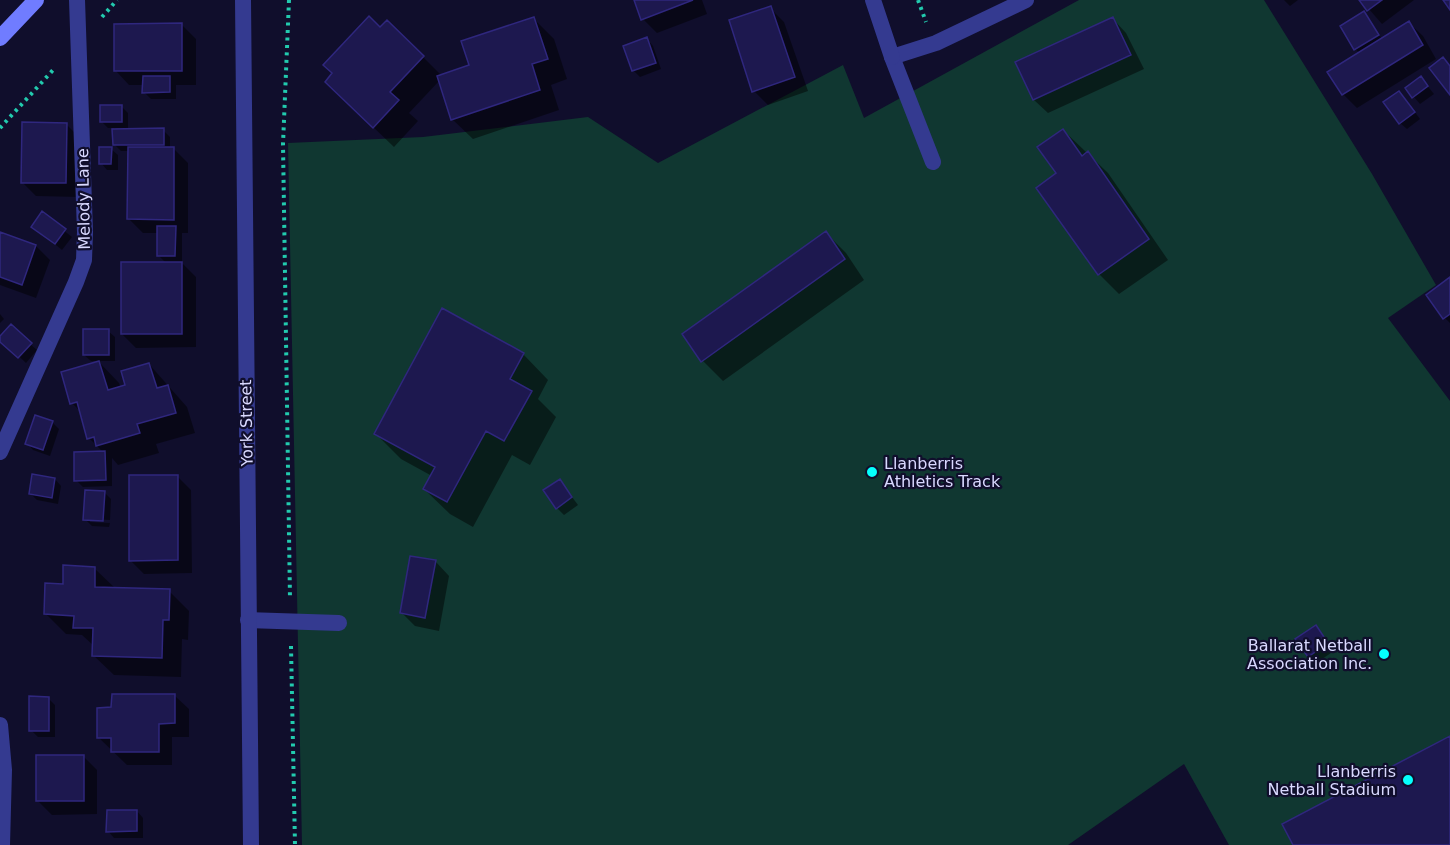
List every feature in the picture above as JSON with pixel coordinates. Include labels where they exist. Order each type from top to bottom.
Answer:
[{"type":"main road","points":[[0,38],[36,0]]},
{"type":"street","name":"Melody Lane","points":[[0,452],[84,260],[77,0]]},
{"type":"street","name":"York Street","points":[[243,0],[251,845]]},
{"type":"street","points":[[873,0],[892,57],[933,162]]},
{"type":"street","points":[[892,57],[936,43],[1026,0]]},
{"type":"street","points":[[248,620],[339,623]]},
{"type":"street","points":[[0,725],[4,770],[2,845]]},
{"type":"path","points":[[289,0],[283,144],[295,845]]},
{"type":"green space","name":"Llanberris Athletics Track","points":[[1079,0],[1264,0],[1372,174],[1436,285],[1388,318],[1450,401],[1450,845],[1229,845],[1184,764],[1068,845],[302,845],[288,143],[423,137],[588,117],[658,163],[843,65],[864,118]]},
{"type":"building","points":[[634,0],[693,0],[641,20]]},
{"type":"building","points":[[1359,0],[1382,0],[1367,11]]},
{"type":"building","points":[[1443,0],[1450,0],[1450,10]]},
{"type":"building","points":[[771,6],[795,77],[752,92],[729,20]]},
{"type":"building","points":[[1364,11],[1379,35],[1354,50],[1340,26]]},
{"type":"building","points":[[369,16],[380,27],[387,20],[424,56],[390,92],[399,100],[373,128],[325,82],[332,73],[323,65]]},
{"type":"building","points":[[534,17],[548,59],[532,64],[540,90],[451,120],[437,76],[469,65],[461,41]]},
{"type":"building","points":[[1113,17],[1131,55],[1033,100],[1015,62]]},
{"type":"building","points":[[1409,21],[1423,45],[1342,95],[1327,72]]},
{"type":"building","points":[[182,23],[182,71],[114,71],[114,24]]},
{"type":"building","points":[[647,37],[656,63],[632,71],[623,46]]},
{"type":"building","points":[[1443,57],[1450,66],[1450,95],[1429,68]]},
{"type":"building","points":[[143,76],[170,76],[170,92],[142,93]]},
{"type":"building","points":[[1421,76],[1428,86],[1412,98],[1405,88]]},
{"type":"building","points":[[1399,91],[1415,112],[1399,124],[1383,102]]},
{"type":"building","points":[[100,105],[122,105],[122,122],[100,122]]},
{"type":"building","points":[[22,122],[67,123],[66,183],[21,183]]},
{"type":"building","points":[[164,128],[164,145],[113,145],[112,129]]},
{"type":"building","points":[[1063,129],[1082,156],[1088,151],[1149,239],[1098,275],[1036,188],[1056,173],[1037,147]]},
{"type":"building","points":[[99,147],[112,147],[111,164],[99,164]]},
{"type":"building","points":[[128,147],[174,147],[174,220],[127,219]]},
{"type":"building","points":[[42,211],[66,229],[55,244],[31,227]]},
{"type":"building","points":[[157,226],[176,226],[175,256],[157,256]]},
{"type":"building","points":[[826,231],[845,259],[701,362],[682,334]]},
{"type":"building","points":[[0,232],[36,245],[22,285],[0,277]]},
{"type":"building","points":[[121,262],[182,262],[182,334],[121,334]]},
{"type":"building","points":[[1450,277],[1450,314],[1443,319],[1426,295]]},
{"type":"building","points":[[442,308],[524,353],[510,379],[532,391],[504,441],[486,431],[447,502],[423,489],[435,467],[374,434]]},
{"type":"building","points":[[11,324],[32,343],[18,358],[0,342],[0,336]]},
{"type":"building","points":[[83,329],[109,329],[109,355],[83,355]]},
{"type":"building","points":[[99,361],[108,390],[125,385],[121,371],[149,363],[157,388],[168,385],[176,413],[137,424],[140,433],[96,446],[94,437],[87,439],[77,402],[70,404],[61,372]]},
{"type":"building","points":[[35,415],[53,421],[43,450],[25,444]]},
{"type":"building","points":[[105,451],[106,480],[74,481],[74,452]]},
{"type":"building","points":[[32,474],[55,478],[52,498],[29,494]]},
{"type":"building","points":[[129,475],[178,475],[178,560],[129,561]]},
{"type":"building","points":[[560,479],[572,497],[556,509],[543,490]]},
{"type":"building","points":[[85,490],[105,491],[103,521],[83,520]]},
{"type":"building","points":[[410,556],[436,560],[425,618],[400,613]]},
{"type":"building","points":[[63,565],[95,567],[95,587],[170,589],[169,620],[163,620],[162,658],[92,656],[93,628],[73,628],[74,616],[44,614],[45,583],[63,584]]},
{"type":"building","points":[[1316,625],[1328,643],[1308,657],[1295,639]]},
{"type":"building","points":[[112,694],[175,694],[175,723],[159,724],[159,752],[111,752],[111,738],[97,738],[97,708],[111,707]]},
{"type":"building","points":[[29,696],[49,697],[49,731],[29,731]]},
{"type":"building","name":"Llanberris Netball Stadium","points":[[1450,736],[1450,845],[1293,845],[1282,824]]},
{"type":"building","points":[[36,755],[84,755],[84,801],[36,801]]},
{"type":"building","points":[[107,810],[137,810],[137,831],[106,832]]},
{"type":"place","name":"Llanberris Athletics Track","points":[[872,472]]},
{"type":"place","name":"Ballarat Netball Association Inc.","points":[[1384,654]]},
{"type":"place","name":"Llanberris Netball Stadium","points":[[1408,780]]}]
